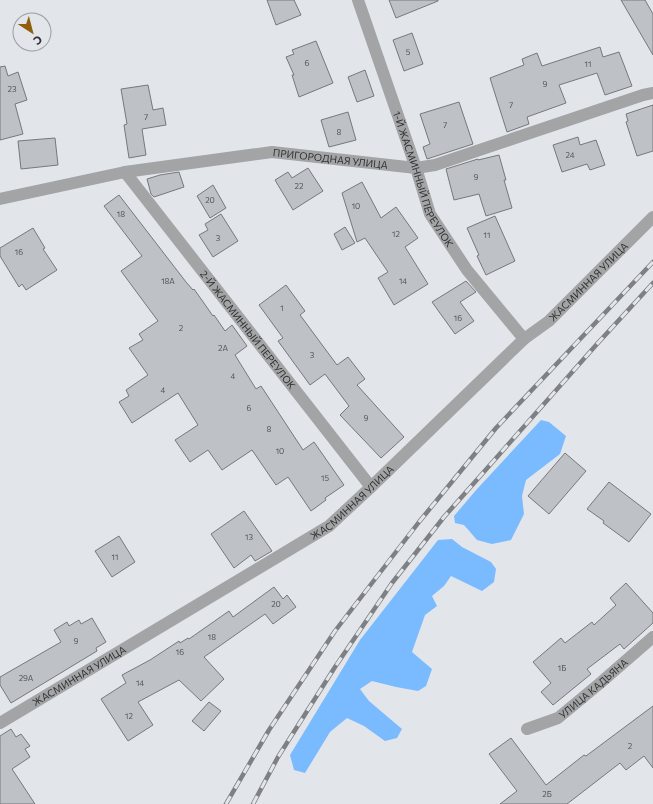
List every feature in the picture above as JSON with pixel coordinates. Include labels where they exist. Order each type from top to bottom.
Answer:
[{"type":"street","name":"1-Й ЖАСМИННЫЙ ПЕРЕУЛОК","points":[[358,0],[416,168],[430,214],[467,270],[524,339]]},
{"type":"street","name":"ПРИГОРОДНАЯ УЛИЦА","points":[[0,199],[125,172],[272,152],[416,168],[435,165],[653,93]]},
{"type":"street","name":"2-Й ЖАСМИННЫЙ ПЕРЕУЛОК","points":[[125,172],[371,487]]},
{"type":"street","name":"ЖАСМИННАЯ УЛИЦА","points":[[0,723],[329,526],[524,339],[549,321],[653,217]]},
{"type":"street","name":"УЛИЦА КАДЬЯНА","points":[[527,729],[558,718],[600,684],[653,637]]},
{"type":"shaded area","points":[[541,420],[549,422],[566,436],[560,454],[526,480],[522,496],[524,514],[511,540],[492,544],[477,540],[464,525],[455,523],[454,516]]},
{"type":"shaded area","points":[[452,539],[462,547],[491,562],[496,569],[494,582],[482,591],[451,576],[444,586],[432,596],[437,606],[425,615],[412,652],[432,669],[426,686],[418,691],[372,681],[360,689],[369,701],[402,729],[397,738],[385,741],[364,726],[347,718],[330,732],[305,773],[294,770],[290,755],[360,640],[438,540]]},
{"type":"building","points":[[267,0],[294,0],[301,15],[276,25]]},
{"type":"building","points":[[389,0],[438,0],[438,1],[396,18]]},
{"type":"building","points":[[621,0],[645,0],[653,14],[653,55]]},
{"type":"building","points":[[412,33],[423,64],[404,71],[393,40]]},
{"type":"building","points":[[316,41],[333,83],[299,97],[292,75],[294,75],[286,57],[294,54],[292,50]]},
{"type":"building","points":[[600,47],[603,57],[619,52],[632,86],[605,95],[597,73],[559,85],[566,103],[527,117],[529,124],[507,132],[490,78],[524,65],[522,59],[537,53],[542,66]]},
{"type":"building","points":[[5,66],[8,76],[18,72],[27,100],[15,104],[23,134],[0,140],[0,67]]},
{"type":"building","points":[[365,70],[374,96],[357,102],[348,77]]},
{"type":"building","points":[[148,85],[153,110],[163,108],[166,125],[142,129],[146,155],[129,158],[124,125],[127,124],[121,89]]},
{"type":"building","points":[[459,102],[473,144],[427,159],[423,147],[430,144],[420,114]]},
{"type":"building","points":[[653,105],[653,151],[637,156],[626,122],[628,121],[626,114]]},
{"type":"building","points":[[348,112],[356,140],[329,147],[321,120]]},
{"type":"building","points":[[578,137],[580,145],[596,140],[605,165],[590,170],[587,164],[562,172],[553,145]]},
{"type":"building","points":[[55,138],[58,165],[21,169],[18,141]]},
{"type":"building","points":[[499,155],[512,208],[486,216],[479,194],[454,200],[446,169],[478,159]]},
{"type":"building","points":[[308,168],[323,191],[293,210],[275,180],[288,172],[292,178]]},
{"type":"building","points":[[179,172],[184,187],[154,197],[151,194],[147,179]]},
{"type":"building","points":[[362,182],[381,218],[396,207],[418,238],[405,247],[428,284],[394,305],[378,278],[388,272],[365,238],[357,242],[342,193]]},
{"type":"building","points":[[213,185],[226,208],[210,218],[197,196]]},
{"type":"building","points":[[119,195],[186,282],[193,290],[194,289],[225,331],[232,325],[247,346],[235,355],[256,389],[261,386],[303,450],[314,442],[344,485],[325,498],[326,500],[311,511],[288,477],[276,485],[252,450],[222,470],[208,450],[190,462],[175,440],[198,425],[178,393],[132,423],[119,402],[129,396],[126,390],[148,375],[129,348],[143,340],[139,334],[158,321],[121,271],[142,256],[104,206]]},
{"type":"building","points":[[221,214],[238,241],[213,257],[199,235],[208,230],[205,224]]},
{"type":"building","points":[[495,216],[515,261],[486,275],[477,256],[479,255],[467,228]]},
{"type":"building","points":[[345,227],[355,243],[342,250],[334,234]]},
{"type":"building","points":[[33,228],[45,248],[43,249],[57,270],[26,290],[22,284],[19,287],[0,256],[0,248]]},
{"type":"building","points":[[466,281],[476,292],[460,302],[474,321],[455,334],[432,302]]},
{"type":"building","points":[[286,285],[305,311],[300,315],[337,365],[348,357],[365,379],[357,385],[404,437],[381,458],[340,415],[349,406],[325,374],[310,385],[278,341],[283,338],[259,305]]},
{"type":"building","points":[[565,453],[586,471],[549,514],[528,496]]},
{"type":"building","points":[[609,482],[651,514],[629,542],[587,509]]},
{"type":"building","points":[[244,511],[272,551],[255,561],[251,555],[234,568],[211,534]]},
{"type":"building","points":[[119,536],[135,562],[112,577],[95,551]]},
{"type":"building","points":[[626,583],[653,613],[653,623],[624,649],[620,644],[587,669],[591,674],[553,705],[541,692],[551,683],[533,662],[561,638],[565,643],[592,622],[594,625],[616,605],[610,598]]},
{"type":"building","points":[[274,587],[283,599],[287,595],[296,607],[273,624],[265,614],[204,657],[224,679],[201,701],[179,680],[138,702],[153,725],[128,741],[101,699],[126,683],[122,675],[150,660],[179,641],[180,643],[188,638],[189,639],[229,611],[233,617]]},
{"type":"building","points":[[92,618],[106,642],[96,648],[97,651],[11,703],[0,685],[0,677],[61,642],[54,630],[67,622],[69,626],[79,620],[81,624]]},
{"type":"building","points":[[209,702],[221,711],[204,731],[192,721]]},
{"type":"building","points":[[653,706],[653,768],[644,756],[626,770],[620,763],[567,804],[500,804],[517,791],[489,754],[511,738],[546,785],[584,755],[586,756]]},
{"type":"building","points":[[11,729],[16,737],[21,734],[30,746],[25,749],[30,757],[12,769],[35,804],[0,804],[0,736]]},
{"type":"railway","points":[[226,804],[269,730],[335,631],[419,522],[496,428],[653,262]]},
{"type":"railway","points":[[253,804],[278,757],[335,667],[392,583],[444,517],[653,283]]}]
